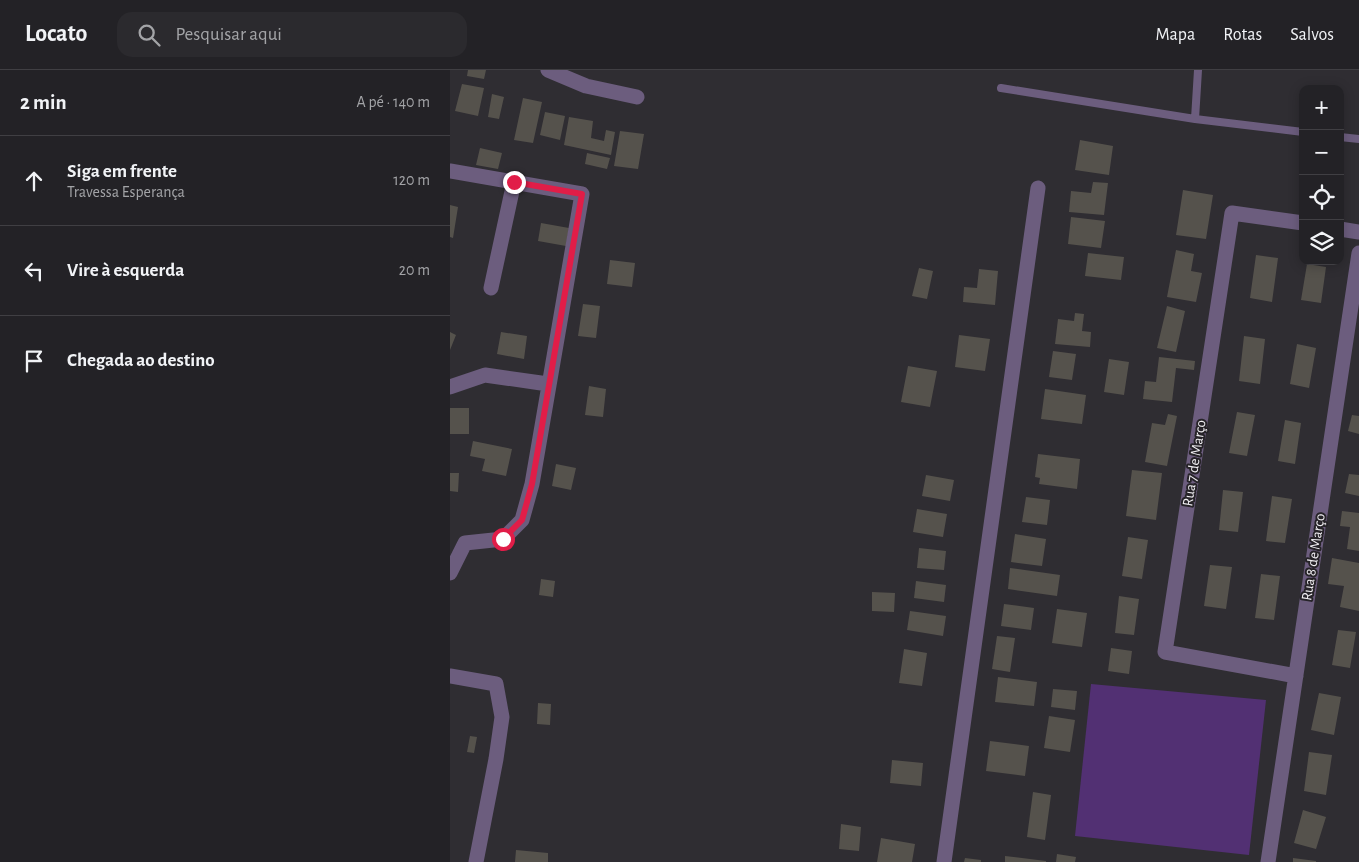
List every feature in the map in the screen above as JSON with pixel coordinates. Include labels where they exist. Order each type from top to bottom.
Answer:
[{"type":"street","points":[[548,70],[586,86],[637,96]]},
{"type":"street","points":[[450,171],[582,194],[532,484],[522,520],[503,539],[466,543],[450,573]]},
{"type":"street","points":[[491,288],[514,182]]},
{"type":"street","points":[[944,862],[1038,188]]},
{"type":"street","name":"Rua 7 de Março","points":[[1296,676],[1165,652],[1232,213],[1299,223]]},
{"type":"street","points":[[1344,230],[1359,232]]},
{"type":"street","name":"Rua 8 de Março","points":[[1268,862],[1359,253]]},
{"type":"street","points":[[450,387],[485,375],[548,384]]},
{"type":"street","points":[[450,676],[496,684],[502,717],[496,759],[476,862]]},
{"type":"lane","points":[[1195,119],[1198,70]]},
{"type":"lane","points":[[1001,88],[1195,119],[1299,132]]},
{"type":"lane","points":[[1344,137],[1359,139]]},
{"type":"shaded area","points":[[1091,684],[1266,700],[1249,855],[1075,836]]},
{"type":"building","points":[[468,70],[486,70],[484,79],[467,76]]},
{"type":"building","points":[[462,84],[484,88],[478,116],[455,111]]},
{"type":"building","points":[[492,94],[504,97],[499,119],[488,117]]},
{"type":"building","points":[[523,98],[542,102],[533,143],[514,140]]},
{"type":"building","points":[[545,112],[565,116],[560,140],[540,135]]},
{"type":"building","points":[[569,117],[593,121],[591,138],[604,141],[606,130],[615,132],[611,155],[564,145]]},
{"type":"building","points":[[620,131],[644,134],[638,169],[614,166]]},
{"type":"building","points":[[1080,140],[1113,146],[1109,175],[1075,170]]},
{"type":"building","points":[[480,148],[502,153],[498,169],[476,165]]},
{"type":"building","points":[[587,153],[610,158],[607,169],[585,164]]},
{"type":"building","points":[[1093,182],[1108,183],[1104,215],[1069,212],[1071,191],[1091,193]]},
{"type":"building","points":[[1183,190],[1213,195],[1206,239],[1176,235]]},
{"type":"building","points":[[450,205],[458,207],[453,238],[450,237]]},
{"type":"building","points":[[1071,217],[1105,221],[1101,248],[1068,244]]},
{"type":"building","points":[[541,223],[569,228],[566,246],[538,241]]},
{"type":"building","points":[[1176,250],[1194,254],[1191,271],[1202,273],[1196,302],[1167,297]]},
{"type":"building","points":[[1088,253],[1124,257],[1121,280],[1085,276]]},
{"type":"building","points":[[1256,255],[1278,258],[1272,302],[1250,298]]},
{"type":"building","points":[[610,260],[635,263],[632,287],[607,284]]},
{"type":"building","points":[[1307,265],[1326,267],[1321,303],[1301,300]]},
{"type":"building","points":[[919,268],[933,271],[927,299],[912,296]]},
{"type":"building","points":[[979,269],[998,271],[995,305],[963,302],[964,287],[977,288]]},
{"type":"building","points":[[583,304],[600,306],[596,338],[578,336]]},
{"type":"building","points":[[1167,306],[1185,311],[1176,352],[1157,348]]},
{"type":"building","points":[[1075,313],[1084,314],[1082,331],[1091,332],[1090,347],[1055,344],[1058,319],[1074,321]]},
{"type":"building","points":[[450,332],[456,335],[450,350]]},
{"type":"building","points":[[501,332],[527,336],[524,359],[497,354]]},
{"type":"building","points":[[959,335],[990,339],[985,371],[955,367]]},
{"type":"building","points":[[1244,336],[1265,339],[1260,384],[1239,381]]},
{"type":"building","points":[[1297,344],[1316,348],[1309,388],[1290,384]]},
{"type":"building","points":[[1053,351],[1076,354],[1072,380],[1049,377]]},
{"type":"building","points":[[1159,357],[1195,361],[1194,370],[1176,368],[1172,402],[1143,399],[1145,381],[1156,382]]},
{"type":"building","points":[[1109,359],[1129,362],[1124,395],[1104,392]]},
{"type":"building","points":[[908,366],[937,371],[930,407],[901,402]]},
{"type":"building","points":[[589,386],[606,389],[603,417],[585,415]]},
{"type":"building","points":[[1045,389],[1086,395],[1082,424],[1041,419]]},
{"type":"building","points":[[450,408],[469,408],[469,434],[450,434]]},
{"type":"building","points":[[1237,412],[1255,415],[1247,456],[1229,453]]},
{"type":"building","points":[[1168,414],[1177,416],[1167,466],[1145,462],[1152,423],[1165,425]]},
{"type":"building","points":[[1352,415],[1359,416],[1359,434],[1348,431]]},
{"type":"building","points":[[1285,420],[1301,423],[1295,464],[1278,461]]},
{"type":"building","points":[[473,441],[512,449],[506,476],[482,471],[485,459],[470,456]]},
{"type":"building","points":[[1038,454],[1080,459],[1077,489],[1039,484],[1040,478],[1035,477]]},
{"type":"building","points":[[556,464],[576,468],[571,490],[552,486]]},
{"type":"building","points":[[1132,470],[1162,473],[1156,520],[1126,516]]},
{"type":"building","points":[[450,473],[459,473],[458,492],[450,491]]},
{"type":"building","points":[[1349,474],[1359,475],[1359,496],[1345,493]]},
{"type":"building","points":[[926,475],[954,480],[950,501],[922,496]]},
{"type":"building","points":[[1223,490],[1243,492],[1238,532],[1219,530]]},
{"type":"building","points":[[1272,496],[1292,499],[1285,543],[1266,541]]},
{"type":"building","points":[[1026,497],[1050,500],[1047,525],[1022,522]]},
{"type":"building","points":[[917,509],[947,514],[943,537],[913,532]]},
{"type":"building","points":[[1342,511],[1359,513],[1359,551],[1347,549],[1350,527],[1340,526]]},
{"type":"building","points":[[1015,534],[1046,539],[1042,566],[1011,562]]},
{"type":"building","points":[[1128,537],[1148,540],[1142,579],[1122,576]]},
{"type":"building","points":[[919,548],[946,551],[944,570],[917,568]]},
{"type":"building","points":[[1332,558],[1359,563],[1359,611],[1340,607],[1344,586],[1328,584]]},
{"type":"building","points":[[1210,565],[1232,567],[1226,609],[1204,606]]},
{"type":"building","points":[[1010,568],[1060,575],[1057,596],[1008,589]]},
{"type":"building","points":[[1261,574],[1280,576],[1274,620],[1255,618]]},
{"type":"building","points":[[541,579],[555,581],[553,597],[539,595]]},
{"type":"building","points":[[916,581],[946,585],[944,602],[914,598]]},
{"type":"building","points":[[872,592],[895,593],[894,612],[872,611]]},
{"type":"building","points":[[1119,596],[1139,599],[1134,635],[1115,633]]},
{"type":"building","points":[[1004,604],[1034,608],[1031,630],[1001,626]]},
{"type":"building","points":[[1057,609],[1087,613],[1082,647],[1052,643]]},
{"type":"building","points":[[910,611],[946,616],[943,636],[907,630]]},
{"type":"building","points":[[1338,630],[1356,632],[1350,668],[1332,665]]},
{"type":"building","points":[[997,636],[1015,638],[1010,672],[992,669]]},
{"type":"building","points":[[1111,648],[1132,651],[1129,674],[1108,671]]},
{"type":"building","points":[[904,649],[927,653],[922,686],[899,683]]},
{"type":"building","points":[[998,677],[1037,682],[1034,706],[995,702]]},
{"type":"building","points":[[1053,689],[1077,691],[1075,710],[1051,707]]},
{"type":"building","points":[[1319,693],[1341,697],[1334,735],[1311,730]]},
{"type":"building","points":[[538,703],[551,704],[550,725],[537,724]]},
{"type":"building","points":[[1049,716],[1075,720],[1070,752],[1044,748]]},
{"type":"building","points":[[470,736],[477,737],[474,753],[467,752]]},
{"type":"building","points":[[990,741],[1029,746],[1025,776],[986,771]]},
{"type":"building","points":[[1309,752],[1332,755],[1326,795],[1304,791]]},
{"type":"building","points":[[892,760],[923,763],[921,786],[890,783]]},
{"type":"building","points":[[1033,792],[1051,795],[1045,840],[1027,837]]},
{"type":"building","points":[[1303,810],[1326,817],[1316,849],[1294,843]]},
{"type":"building","points":[[841,824],[861,827],[859,851],[839,849]]},
{"type":"building","points":[[881,838],[915,844],[912,862],[877,862]]},
{"type":"building","points":[[516,850],[548,853],[548,862],[515,862]]},
{"type":"building","points":[[1057,854],[1076,857],[1075,862],[1056,862]]},
{"type":"building","points":[[1005,856],[1046,861],[1046,862],[1005,862]]},
{"type":"building","points":[[965,858],[981,860],[981,862],[964,862]]},
{"type":"building","points":[[1293,858],[1316,861],[1316,862],[1293,862]]},
{"type":"route","points":[[503,539],[522,520],[532,484],[582,194],[514,182]]}]
